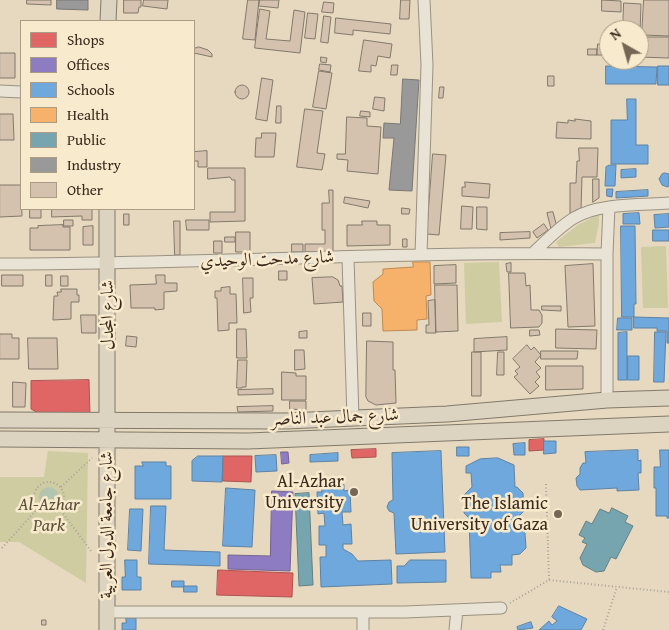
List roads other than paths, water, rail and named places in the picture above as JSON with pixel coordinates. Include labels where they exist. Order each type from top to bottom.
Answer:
[{"type":"main road","points":[[108,20],[109,0]]},
{"type":"main road","name":"شارع المجدل","points":[[107,210],[108,421]]},
{"type":"main road","name":"شارع جمال عبد الناصر","points":[[0,420],[287,421],[447,414],[607,400],[669,398]]},
{"type":"main road","name":"شارع جامعة الدول العربية","points":[[107,630],[108,421]]},
{"type":"main road","name":"شارع جمال عبد الناصر","points":[[0,440],[248,441],[669,424]]},
{"type":"street","points":[[421,255],[427,65],[424,0]]},
{"type":"street","points":[[0,92],[20,92]]},
{"type":"street","points":[[534,253],[576,217],[594,210],[609,207],[669,203]]},
{"type":"street","points":[[607,400],[609,207]]},
{"type":"street","name":"شارع مدحت الوحيدي","points":[[0,264],[107,264],[534,253],[608,254]]},
{"type":"street","points":[[348,258],[353,418]]},
{"type":"street","points":[[108,612],[363,612],[501,608]]},
{"type":"street","points":[[455,630],[456,610]]},
{"type":"street","points":[[363,612],[363,630]]},
{"type":"place","name":"Al-Azhar University","points":[[354,492]]},
{"type":"place","name":"The Islamic University of Gaza","points":[[558,514]]},
{"type":"park label","name":"Al-Azhar Park","points":[[49,515]]}]
